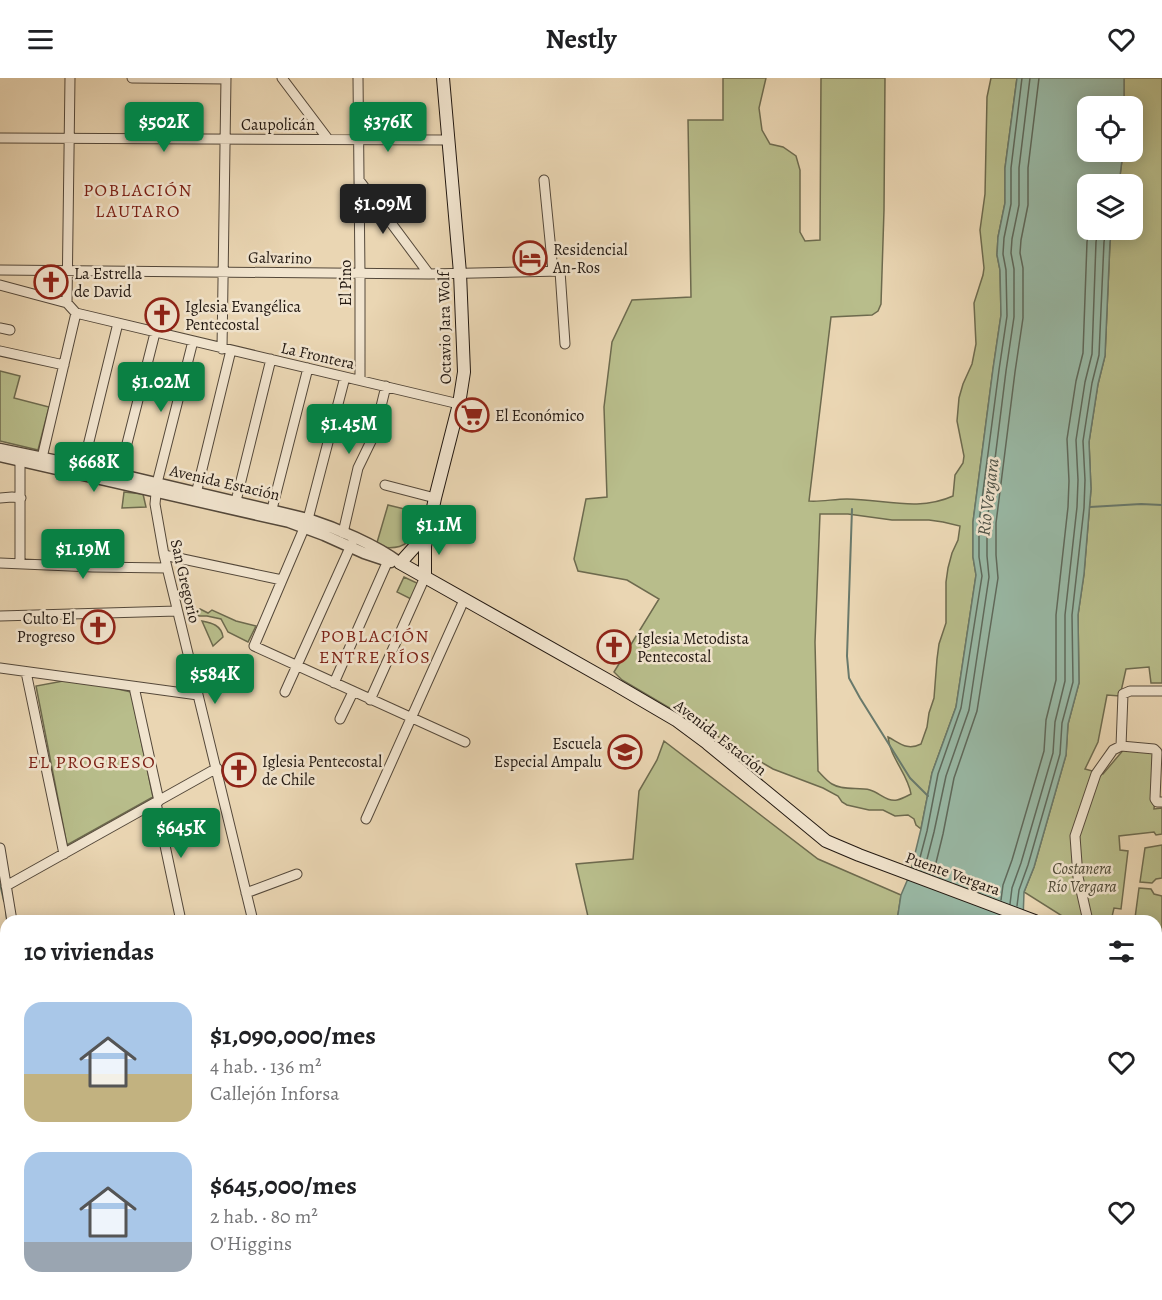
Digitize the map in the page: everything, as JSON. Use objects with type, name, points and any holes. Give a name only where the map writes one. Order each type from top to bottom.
[{"type":"main road","name":"Octavio Jara Wolf","points":[[425,577],[424,555],[428,532],[459,404],[464,372],[460,273],[443,78]]},
{"type":"main road","points":[[393,560],[428,532]]},
{"type":"main road","name":"Avenida Estación","points":[[393,560],[676,720],[815,833],[831,844],[859,855]]},
{"type":"main road","name":"Puente Vergara","points":[[859,855],[1019,915]]},
{"type":"street","points":[[67,303],[70,78]]},
{"type":"street","points":[[132,78],[226,78],[224,272],[227,349],[196,496]]},
{"type":"street","points":[[282,78],[328,139]]},
{"type":"street","name":"El Pino","points":[[358,78],[360,380]]},
{"type":"street","name":"Caupolicán","points":[[0,138],[448,140]]},
{"type":"street","points":[[359,180],[429,274]]},
{"type":"street","points":[[544,180],[565,344]]},
{"type":"street","name":"Galvarino","points":[[0,270],[429,274],[557,271]]},
{"type":"street","points":[[0,285],[67,303],[76,313],[41,462]]},
{"type":"street","name":"La Frontera","points":[[76,313],[459,404]]},
{"type":"street","points":[[83,466],[118,323]]},
{"type":"street","points":[[119,475],[155,333]]},
{"type":"street","points":[[156,488],[193,341]]},
{"type":"street","points":[[0,351],[64,365]]},
{"type":"street","points":[[236,501],[271,359]]},
{"type":"street","points":[[272,510],[308,368]]},
{"type":"street","points":[[345,377],[307,524],[254,646],[465,742]]},
{"type":"street","points":[[285,692],[349,539],[358,468],[374,435],[386,386]]},
{"type":"street","name":"Avenida Estación","points":[[0,449],[20,457],[156,488],[236,501],[272,510],[349,539],[393,560]]},
{"type":"street","name":"Avenida Estación","points":[[0,456],[20,457]]},
{"type":"street","points":[[20,457],[20,564]]},
{"type":"street","name":"Avenida Estación","points":[[41,462],[83,466],[156,488]]},
{"type":"street","points":[[385,484],[435,498]]},
{"type":"street","name":"San Gregorio","points":[[156,488],[155,504],[164,555],[252,915]]},
{"type":"street","name":"Avenida Estación","points":[[196,496],[289,522],[307,524],[349,539]]},
{"type":"street","points":[[0,498],[21,498]]},
{"type":"street","points":[[164,555],[282,580]]},
{"type":"street","points":[[334,683],[393,560]]},
{"type":"street","points":[[0,563],[167,568]]},
{"type":"street","points":[[370,700],[425,577]]},
{"type":"street","points":[[366,819],[464,600]]},
{"type":"street","points":[[0,616],[177,611]]},
{"type":"street","points":[[0,668],[198,695]]},
{"type":"street","points":[[26,672],[64,854]]},
{"type":"street","points":[[134,687],[180,915]]},
{"type":"street","points":[[1121,746],[1123,694],[1130,691],[1162,691]]},
{"type":"street","points":[[340,719],[353,692]]},
{"type":"street","points":[[1087,915],[1078,877],[1075,836],[1096,774],[1113,750],[1121,746],[1154,749],[1157,752],[1159,802]]},
{"type":"street","points":[[6,886],[217,768]]},
{"type":"street","points":[[0,848],[11,915]]},
{"type":"street","points":[[246,893],[297,874]]},
{"type":"green space","points":[[723,78],[766,78],[759,108],[762,130],[770,144],[783,147],[796,156],[800,170],[800,232],[805,241],[820,240],[821,78],[885,78],[881,304],[878,311],[872,315],[831,317],[809,501],[847,499],[900,504],[927,503],[953,496],[955,475],[963,463],[964,456],[957,421],[959,398],[972,364],[976,344],[974,303],[984,268],[980,230],[985,194],[987,97],[991,78],[1017,78],[1005,168],[1005,203],[998,237],[1001,315],[973,522],[973,557],[976,575],[956,707],[932,773],[921,829],[908,815],[895,816],[883,810],[869,810],[847,805],[838,796],[823,788],[773,769],[622,680],[614,672],[659,599],[627,580],[578,571],[574,559],[586,499],[607,497],[604,407],[612,342],[632,300],[691,297],[688,120],[723,120]],"holes":[[[820,514],[848,514],[892,520],[929,520],[960,526],[958,540],[948,568],[946,623],[939,644],[934,698],[927,727],[921,744],[916,746],[904,745],[888,737],[889,745],[911,794],[897,800],[887,799],[870,790],[836,786],[818,771],[815,642]]]},
{"type":"green space","name":"Costanera Río Vergara","points":[[1124,78],[1162,78],[1162,683],[1151,683],[1149,667],[1126,669],[1120,696],[1107,695],[1098,742],[1085,769],[1103,774],[1125,748],[1154,753],[1158,765],[1154,809],[1162,808],[1162,834],[1156,835],[1154,832],[1119,836],[1120,850],[1128,851],[1121,909],[1114,908],[1112,915],[1060,915],[1024,892],[1034,867],[1066,755],[1068,724],[1079,683],[1078,615],[1091,489],[1089,442],[1105,356],[1110,240],[1143,240],[1143,174],[1120,174],[1122,162],[1143,162],[1143,96],[1124,96]]},
{"type":"green space","points":[[0,371],[20,376],[14,398],[49,407],[38,450],[0,441]]},
{"type":"green space","points":[[124,492],[143,494],[146,507],[122,508]]},
{"type":"green space","points":[[388,505],[425,514],[417,531],[402,546],[387,548],[376,546]]},
{"type":"green space","points":[[404,577],[419,584],[411,599],[397,592]]},
{"type":"green space","points":[[200,609],[208,613],[212,610],[236,621],[256,626],[248,642],[228,632],[221,619],[199,616],[196,612]]},
{"type":"green space","points":[[202,621],[216,625],[222,633],[223,637],[213,646]]},
{"type":"green space","points":[[74,679],[131,692],[153,797],[67,845],[36,686]]},
{"type":"green space","points":[[664,741],[818,859],[901,895],[898,915],[588,915],[576,864],[633,859],[639,791],[657,760]]},
{"type":"green space","points":[[1162,845],[1162,878],[1152,883],[1140,882],[1145,848]]},
{"type":"green space","points":[[1139,888],[1151,889],[1154,894],[1162,896],[1162,915],[1135,915]]},
{"type":"water","name":"Río Vergara","points":[[1017,78],[1124,78],[1124,96],[1077,96],[1077,162],[1122,162],[1120,174],[1077,174],[1077,240],[1110,240],[1105,356],[1089,442],[1091,489],[1078,615],[1079,683],[1068,724],[1066,755],[1034,867],[1024,892],[1023,915],[898,915],[901,895],[910,874],[921,829],[932,773],[956,707],[976,575],[973,557],[973,522],[1001,315],[1000,270],[997,255],[1005,203],[1005,168]]},
{"type":"waterway","points":[[1090,507],[1162,505]]},
{"type":"waterway","points":[[852,509],[847,656],[849,678],[910,778],[928,796]]},
{"type":"waterway","points":[[0,884],[4,901]]},
{"type":"waterway","points":[[6,910],[6,915]]},
{"type":"place","name":"Residencial An-Ros","points":[[530,258]]},
{"type":"place","name":"La Estrella de David","points":[[51,282]]},
{"type":"place","name":"Iglesia Evangélica Pentecostal","points":[[162,315]]},
{"type":"place","name":"El Económico","points":[[472,415]]},
{"type":"place","name":"Culto El Progreso","points":[[98,627]]},
{"type":"place","name":"Iglesia Metodista Pentecostal","points":[[614,647]]},
{"type":"place","name":"Escuela Especial Ampalu","points":[[625,752]]},
{"type":"place","name":"Iglesia Pentecostal de Chile","points":[[239,770]]},
{"type":"district","name":"POBLACIÓN LAUTARO","points":[[138,200]]},
{"type":"district","name":"POBLACIÓN ENTRE RÍOS","points":[[375,646]]},
{"type":"district","name":"EL PROGRESO","points":[[92,762]]}]
